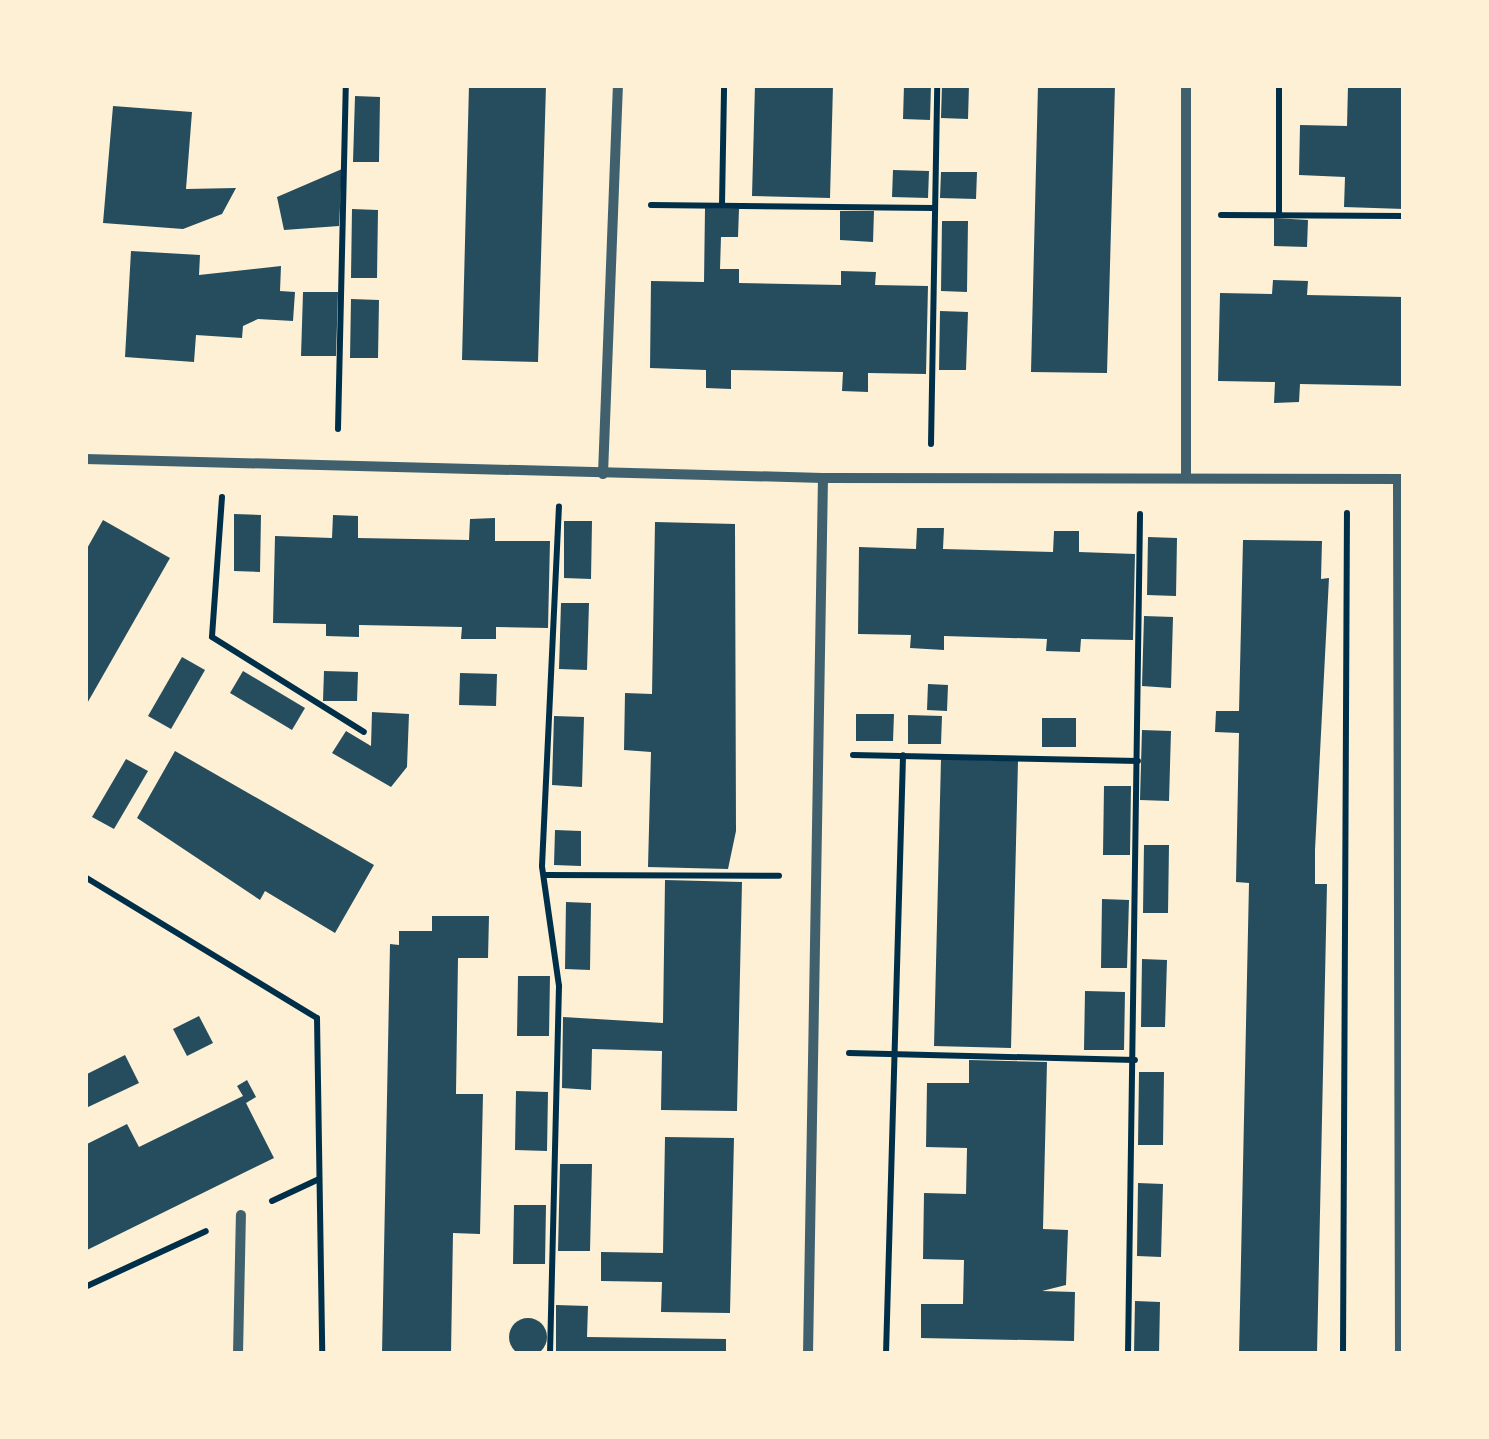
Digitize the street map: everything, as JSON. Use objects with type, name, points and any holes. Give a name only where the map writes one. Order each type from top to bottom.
[{"type":"street","points":[[603,474],[618,85]]},
{"type":"street","points":[[1186,85],[1186,474]]},
{"type":"street","points":[[85,458],[224,466],[823,478],[1140,478],[1186,474],[1401,479],[1400,1354]]},
{"type":"street","points":[[808,1354],[823,478]]},
{"type":"street","points":[[238,1354],[241,1215]]},
{"type":"path","points":[[337,468],[346,85]]},
{"type":"path","points":[[722,205],[724,85]]},
{"type":"path","points":[[931,478],[937,85]]},
{"type":"path","points":[[1279,85],[1280,215]]},
{"type":"path","points":[[614,205],[934,208]]},
{"type":"path","points":[[1184,214],[1404,216]]},
{"type":"path","points":[[224,466],[212,637],[364,732]]},
{"type":"path","points":[[550,1354],[559,986],[546,875],[561,470]]},
{"type":"path","points":[[1344,1354],[1347,477]]},
{"type":"path","points":[[1128,1354],[1140,478]]},
{"type":"path","points":[[816,754],[1138,761]]},
{"type":"path","points":[[886,1354],[903,756]]},
{"type":"path","points":[[546,875],[815,876]]},
{"type":"path","points":[[85,877],[317,1018],[322,1354]]},
{"type":"path","points":[[813,1053],[1135,1060]]},
{"type":"building","points":[[469,85],[546,85],[538,362],[462,360]]},
{"type":"building","points":[[755,85],[833,85],[830,198],[752,196]]},
{"type":"building","points":[[904,85],[931,85],[930,120],[903,119]]},
{"type":"building","points":[[942,85],[969,85],[968,119],[941,118]]},
{"type":"building","points":[[1038,85],[1115,85],[1107,373],[1031,372]]},
{"type":"building","points":[[1348,85],[1404,85],[1404,209],[1344,207],[1345,177],[1299,175],[1300,125],[1347,126]]},
{"type":"building","points":[[355,96],[380,97],[379,162],[353,162]]},
{"type":"building","points":[[113,106],[192,112],[186,189],[236,188],[222,214],[183,229],[103,223]]},
{"type":"building","points":[[342,169],[339,226],[284,230],[277,197]]},
{"type":"building","points":[[893,170],[929,171],[928,198],[892,197]]},
{"type":"building","points":[[941,172],[977,172],[976,199],[940,198]]},
{"type":"building","points":[[705,208],[739,209],[738,237],[721,237],[720,269],[739,269],[739,283],[841,285],[841,271],[876,272],[875,285],[928,286],[926,374],[868,373],[868,392],[842,391],[843,372],[731,370],[731,389],[706,388],[706,370],[650,368],[651,281],[704,282]]},
{"type":"building","points":[[352,209],[378,210],[377,278],[351,278]]},
{"type":"building","points":[[840,211],[874,211],[873,242],[840,240]]},
{"type":"building","points":[[1274,218],[1308,220],[1307,247],[1274,246]]},
{"type":"building","points":[[942,221],[968,221],[967,292],[941,291]]},
{"type":"building","points":[[131,251],[200,255],[199,275],[281,266],[280,291],[295,292],[293,321],[258,319],[243,326],[242,338],[196,335],[194,362],[125,357]]},
{"type":"building","points":[[1273,280],[1308,281],[1307,295],[1404,297],[1404,386],[1300,384],[1299,402],[1274,403],[1275,382],[1218,381],[1220,293],[1272,294]]},
{"type":"building","points":[[303,292],[338,292],[336,356],[301,356]]},
{"type":"building","points":[[351,299],[379,300],[378,358],[350,358]]},
{"type":"building","points":[[940,311],[968,312],[966,370],[939,370]]},
{"type":"building","points":[[234,514],[261,515],[260,572],[234,571]]},
{"type":"building","points":[[333,515],[358,516],[358,538],[469,540],[470,519],[495,518],[495,541],[550,541],[548,628],[496,627],[496,639],[461,639],[462,627],[359,625],[359,637],[326,636],[326,624],[273,623],[275,536],[332,538]]},
{"type":"building","points":[[103,520],[170,558],[85,707],[85,552]]},
{"type":"building","points":[[564,521],[592,521],[591,579],[564,578]]},
{"type":"building","points":[[655,522],[735,524],[736,831],[728,869],[648,867],[651,752],[624,750],[625,693],[652,694]]},
{"type":"building","points":[[917,528],[944,528],[943,549],[1053,552],[1054,531],[1079,531],[1079,552],[1135,554],[1133,640],[1081,639],[1080,652],[1046,651],[1047,639],[944,636],[944,650],[910,648],[911,635],[858,634],[859,547],[916,549]]},
{"type":"building","points":[[1148,537],[1177,538],[1176,596],[1147,595]]},
{"type":"building","points":[[1243,540],[1322,541],[1321,579],[1329,578],[1315,850],[1315,884],[1327,884],[1317,1354],[1239,1354],[1249,883],[1236,882],[1239,733],[1215,732],[1216,711],[1239,711]]},
{"type":"building","points":[[561,603],[589,603],[587,670],[559,669]]},
{"type":"building","points":[[1144,616],[1173,617],[1171,688],[1142,686]]},
{"type":"building","points":[[182,657],[205,670],[171,729],[148,716]]},
{"type":"building","points":[[243,671],[305,708],[292,730],[230,693]]},
{"type":"building","points":[[324,671],[358,672],[357,701],[323,701]]},
{"type":"building","points":[[460,673],[497,674],[496,706],[459,705]]},
{"type":"building","points":[[928,684],[948,685],[947,711],[927,710]]},
{"type":"building","points":[[372,712],[409,714],[407,767],[391,787],[332,753],[346,731],[371,746]]},
{"type":"building","points":[[856,714],[894,714],[893,741],[856,741]]},
{"type":"building","points":[[908,715],[942,716],[941,744],[908,744]]},
{"type":"building","points":[[554,716],[584,717],[582,787],[552,785]]},
{"type":"building","points":[[1042,718],[1076,718],[1076,747],[1042,747]]},
{"type":"building","points":[[1142,730],[1171,731],[1169,801],[1140,800]]},
{"type":"building","points":[[175,751],[374,865],[335,933],[265,891],[260,900],[137,818]]},
{"type":"building","points":[[126,759],[148,771],[114,829],[92,817]]},
{"type":"building","points":[[941,759],[1018,761],[1011,1048],[934,1046]]},
{"type":"building","points":[[1104,786],[1131,786],[1130,855],[1103,855]]},
{"type":"building","points":[[555,830],[581,831],[581,866],[554,865]]},
{"type":"building","points":[[1144,845],[1169,845],[1168,913],[1143,913]]},
{"type":"building","points":[[665,880],[742,882],[737,1111],[661,1110],[662,1051],[592,1049],[591,1090],[562,1088],[563,1017],[663,1023]]},
{"type":"building","points":[[1102,899],[1129,900],[1127,968],[1101,968]]},
{"type":"building","points":[[566,902],[591,903],[590,970],[565,969]]},
{"type":"building","points":[[432,916],[489,916],[488,958],[458,958],[456,1094],[483,1094],[480,1234],[453,1233],[451,1354],[382,1354],[390,944],[399,945],[399,931],[432,931]]},
{"type":"building","points":[[1142,959],[1167,960],[1165,1027],[1141,1027]]},
{"type":"building","points":[[518,976],[550,976],[549,1036],[517,1036]]},
{"type":"building","points":[[1085,991],[1125,992],[1124,1050],[1084,1050]]},
{"type":"building","points":[[199,1016],[213,1043],[187,1056],[173,1029]]},
{"type":"building","points":[[125,1055],[139,1083],[86,1108],[85,1075]]},
{"type":"building","points":[[969,1060],[1047,1062],[1043,1229],[1068,1230],[1066,1285],[1042,1291],[1075,1292],[1074,1341],[921,1338],[921,1304],[963,1304],[964,1260],[923,1259],[924,1193],[966,1194],[967,1148],[926,1147],[927,1083],[969,1083]]},
{"type":"building","points":[[1139,1072],[1164,1072],[1163,1145],[1138,1145]]},
{"type":"building","points":[[247,1080],[256,1097],[246,1103],[274,1158],[85,1251],[85,1145],[127,1124],[139,1147],[243,1096],[237,1086]]},
{"type":"building","points":[[516,1091],[548,1092],[547,1151],[515,1150]]},
{"type":"building","points":[[665,1137],[734,1138],[730,1313],[661,1312],[662,1282],[601,1281],[601,1252],[663,1253]]},
{"type":"building","points":[[560,1164],[592,1164],[590,1251],[558,1251]]},
{"type":"building","points":[[1138,1183],[1163,1184],[1161,1257],[1137,1256]]},
{"type":"building","points":[[514,1205],[546,1205],[545,1264],[513,1264]]},
{"type":"building","points":[[1135,1301],[1160,1302],[1159,1354],[1134,1354]]},
{"type":"building","points":[[556,1305],[588,1306],[587,1337],[726,1339],[726,1354],[556,1354]]},
{"type":"building","points":[[528,1318],[541,1324],[547,1337],[541,1350],[528,1356],[515,1350],[509,1337],[515,1324]]}]
